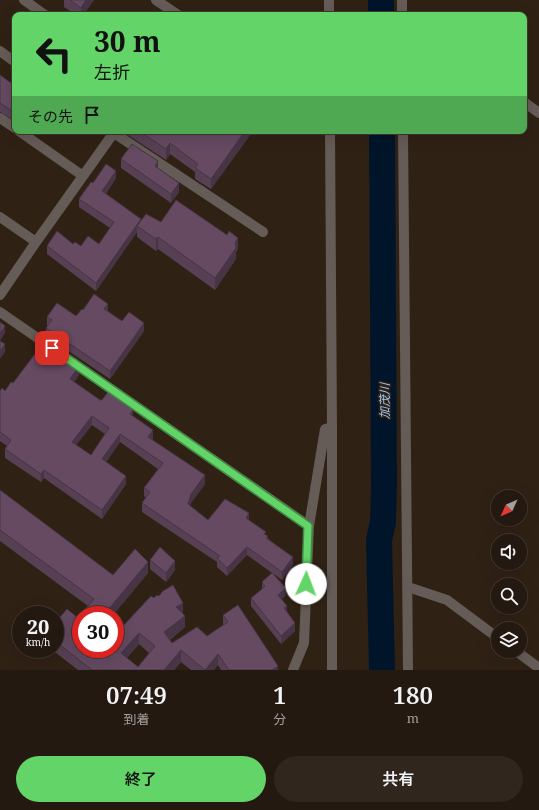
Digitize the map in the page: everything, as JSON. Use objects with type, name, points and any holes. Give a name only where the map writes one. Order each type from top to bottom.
[{"type":"street","points":[[24,0],[41,12]]},
{"type":"street","points":[[156,0],[174,12]]},
{"type":"street","points":[[329,0],[329,12]]},
{"type":"street","points":[[402,0],[402,12]]},
{"type":"street","points":[[0,52],[12,60]]},
{"type":"street","points":[[527,104],[539,112]]},
{"type":"street","points":[[0,118],[12,126]]},
{"type":"street","points":[[23,134],[82,176]]},
{"type":"street","points":[[0,295],[112,134]]},
{"type":"street","points":[[116,134],[263,232]]},
{"type":"street","points":[[330,134],[332,670]]},
{"type":"street","points":[[403,134],[408,670]]},
{"type":"street","points":[[0,218],[36,242]]},
{"type":"street","points":[[0,312],[308,526]]},
{"type":"street","points":[[293,670],[304,643],[308,526],[325,429],[332,427]]},
{"type":"street","points":[[408,588],[447,600],[491,633]]},
{"type":"street","points":[[525,658],[539,668]]},
{"type":"building","points":[[70,0],[86,0],[81,8]]},
{"type":"building","points":[[0,75],[12,84],[12,111],[0,103]]},
{"type":"building","points":[[144,134],[243,134],[211,179],[195,168],[198,164],[170,143],[166,149]]},
{"type":"building","points":[[132,144],[158,161],[155,166],[179,183],[171,194],[121,159]]},
{"type":"building","points":[[106,164],[116,171],[102,191],[141,219],[96,283],[47,246],[57,231],[73,244],[75,242],[81,246],[88,236],[99,244],[114,222],[79,199],[91,182],[93,183]]},
{"type":"building","points":[[176,200],[227,235],[229,231],[238,238],[235,243],[236,248],[215,278],[158,237],[156,239],[137,226],[146,214],[161,222]]},
{"type":"building","points":[[94,294],[108,304],[104,309],[122,321],[129,312],[144,323],[110,371],[46,328],[52,320],[47,317],[57,303],[76,316],[82,309],[83,310]]},
{"type":"building","points":[[0,322],[5,326],[0,333]]},
{"type":"building","points":[[0,341],[5,344],[0,351]]},
{"type":"building","points":[[44,342],[79,366],[70,379],[100,400],[102,400],[108,392],[133,410],[130,414],[153,430],[148,437],[205,475],[191,494],[188,504],[208,520],[225,499],[249,513],[246,518],[266,532],[264,534],[268,536],[266,538],[293,557],[282,572],[247,547],[227,568],[217,558],[220,556],[142,503],[150,492],[144,488],[163,463],[120,434],[102,459],[126,476],[102,510],[44,470],[41,474],[5,449],[11,440],[0,432],[0,391],[2,388],[5,391],[11,382],[13,383]],"holes":[[[92,416],[109,428],[91,455],[72,442]]]},
{"type":"building","points":[[0,490],[113,575],[135,549],[148,562],[111,606],[88,606],[94,599],[0,530]]},
{"type":"building","points":[[160,547],[175,561],[166,573],[150,560]]},
{"type":"building","points":[[272,573],[286,588],[278,595],[287,606],[284,608],[295,623],[281,636],[251,598],[265,586],[262,582]]},
{"type":"building","points":[[173,585],[183,603],[176,607],[185,616],[164,632],[172,643],[197,627],[207,636],[228,622],[223,615],[238,605],[278,666],[272,670],[229,670],[218,654],[205,670],[181,650],[164,670],[92,670],[77,658],[124,658],[124,655],[138,667],[155,646],[139,633],[124,650],[124,625],[151,596],[154,598],[157,595],[159,596],[163,591]]},
{"type":"building","points":[[67,609],[72,613],[72,654],[64,648],[64,612]]},
{"type":"waterway","name":"加茂川","points":[[381,0],[381,12]]},
{"type":"waterway","name":"加茂川","points":[[382,134],[384,486],[383,522],[379,540],[382,670]]},
{"type":"route","points":[[52,348],[184,438],[308,526],[306,584]]}]
